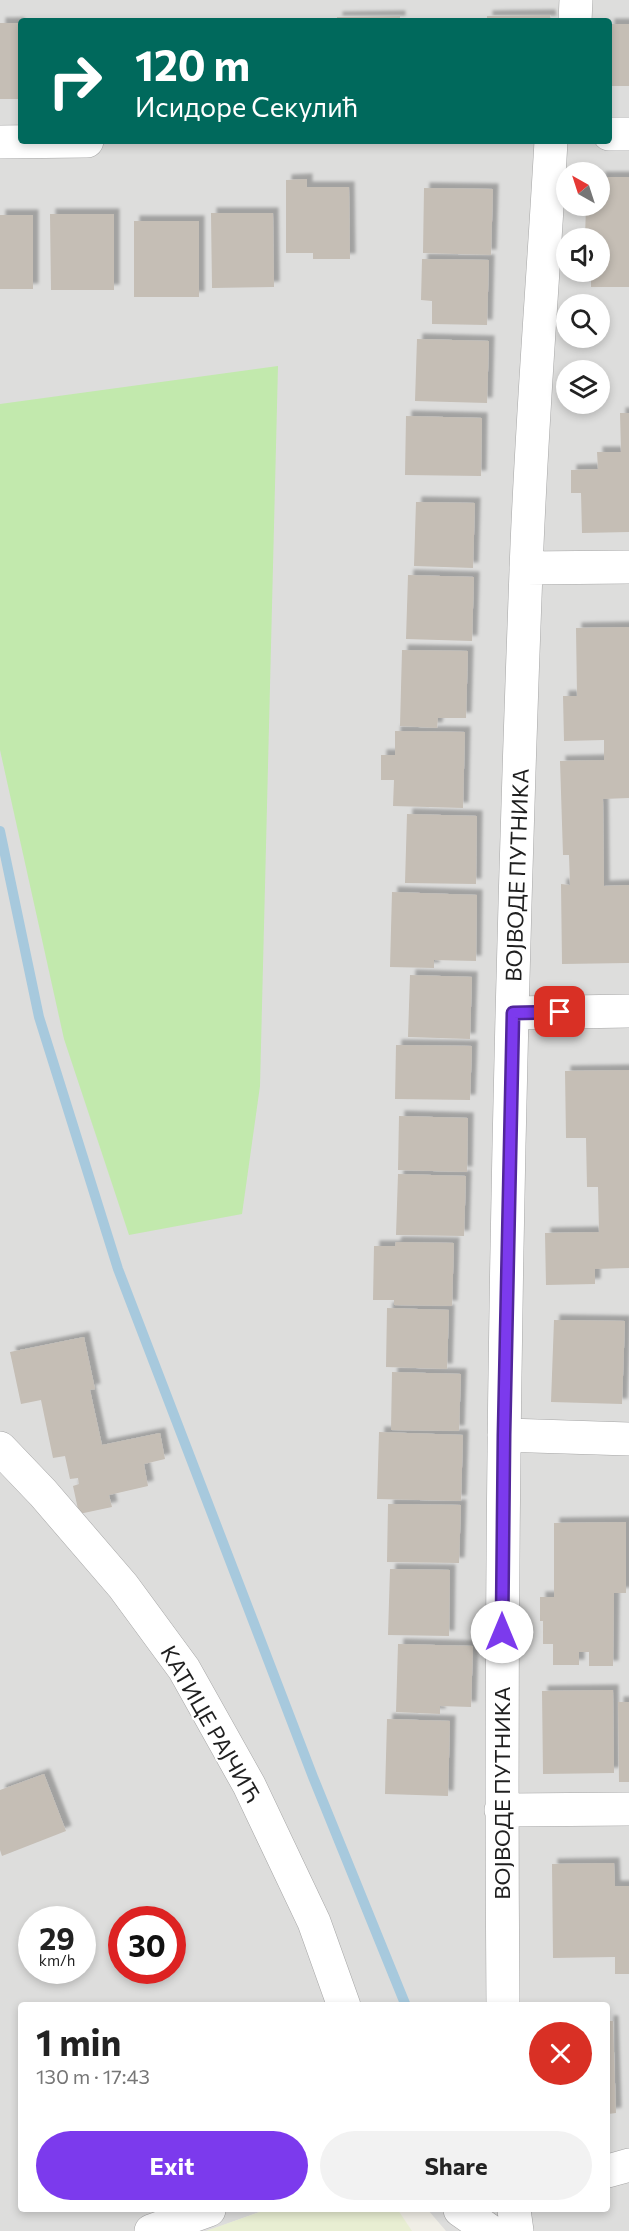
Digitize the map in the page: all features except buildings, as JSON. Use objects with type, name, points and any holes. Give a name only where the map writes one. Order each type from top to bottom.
[{"type":"street","points":[[575,18],[576,0]]},
{"type":"street","points":[[612,134],[629,134]]},
{"type":"street","points":[[0,142],[18,142]]},
{"type":"street","name":"ВОЈВОДЕ ПУТНИКА","points":[[503,2002],[501,1810],[504,1435],[513,1013],[526,568],[551,144]]},
{"type":"street","points":[[526,568],[629,567]]},
{"type":"street","points":[[513,1013],[629,1011]]},
{"type":"street","points":[[504,1435],[629,1439]]},
{"type":"street","name":"КАТИЦЕ РАЈЧИЋ","points":[[0,1448],[43,1493],[123,1586],[184,1669],[259,1806],[314,1922],[343,2002]]},
{"type":"street","points":[[501,1810],[629,1809]]},
{"type":"street","points":[[610,2170],[629,2165]]},
{"type":"street","points":[[151,2231],[203,2212]]},
{"type":"shaded area","points":[[0,0],[629,0],[629,2231],[446,2231],[430,2212],[610,2212],[610,2002],[18,2002],[18,2212],[259,2212],[207,2231],[0,2231]]},
{"type":"green space","points":[[278,366],[260,1086],[242,1214],[129,1235],[64,1039],[0,750],[0,404]]},
{"type":"green space","points":[[259,2212],[399,2212],[412,2231],[206,2231]]},
{"type":"waterway","points":[[0,831],[39,1017],[118,1269],[313,1777],[404,2002]]},
{"type":"route","points":[[502,1632],[513,1013],[560,1012]]}]
